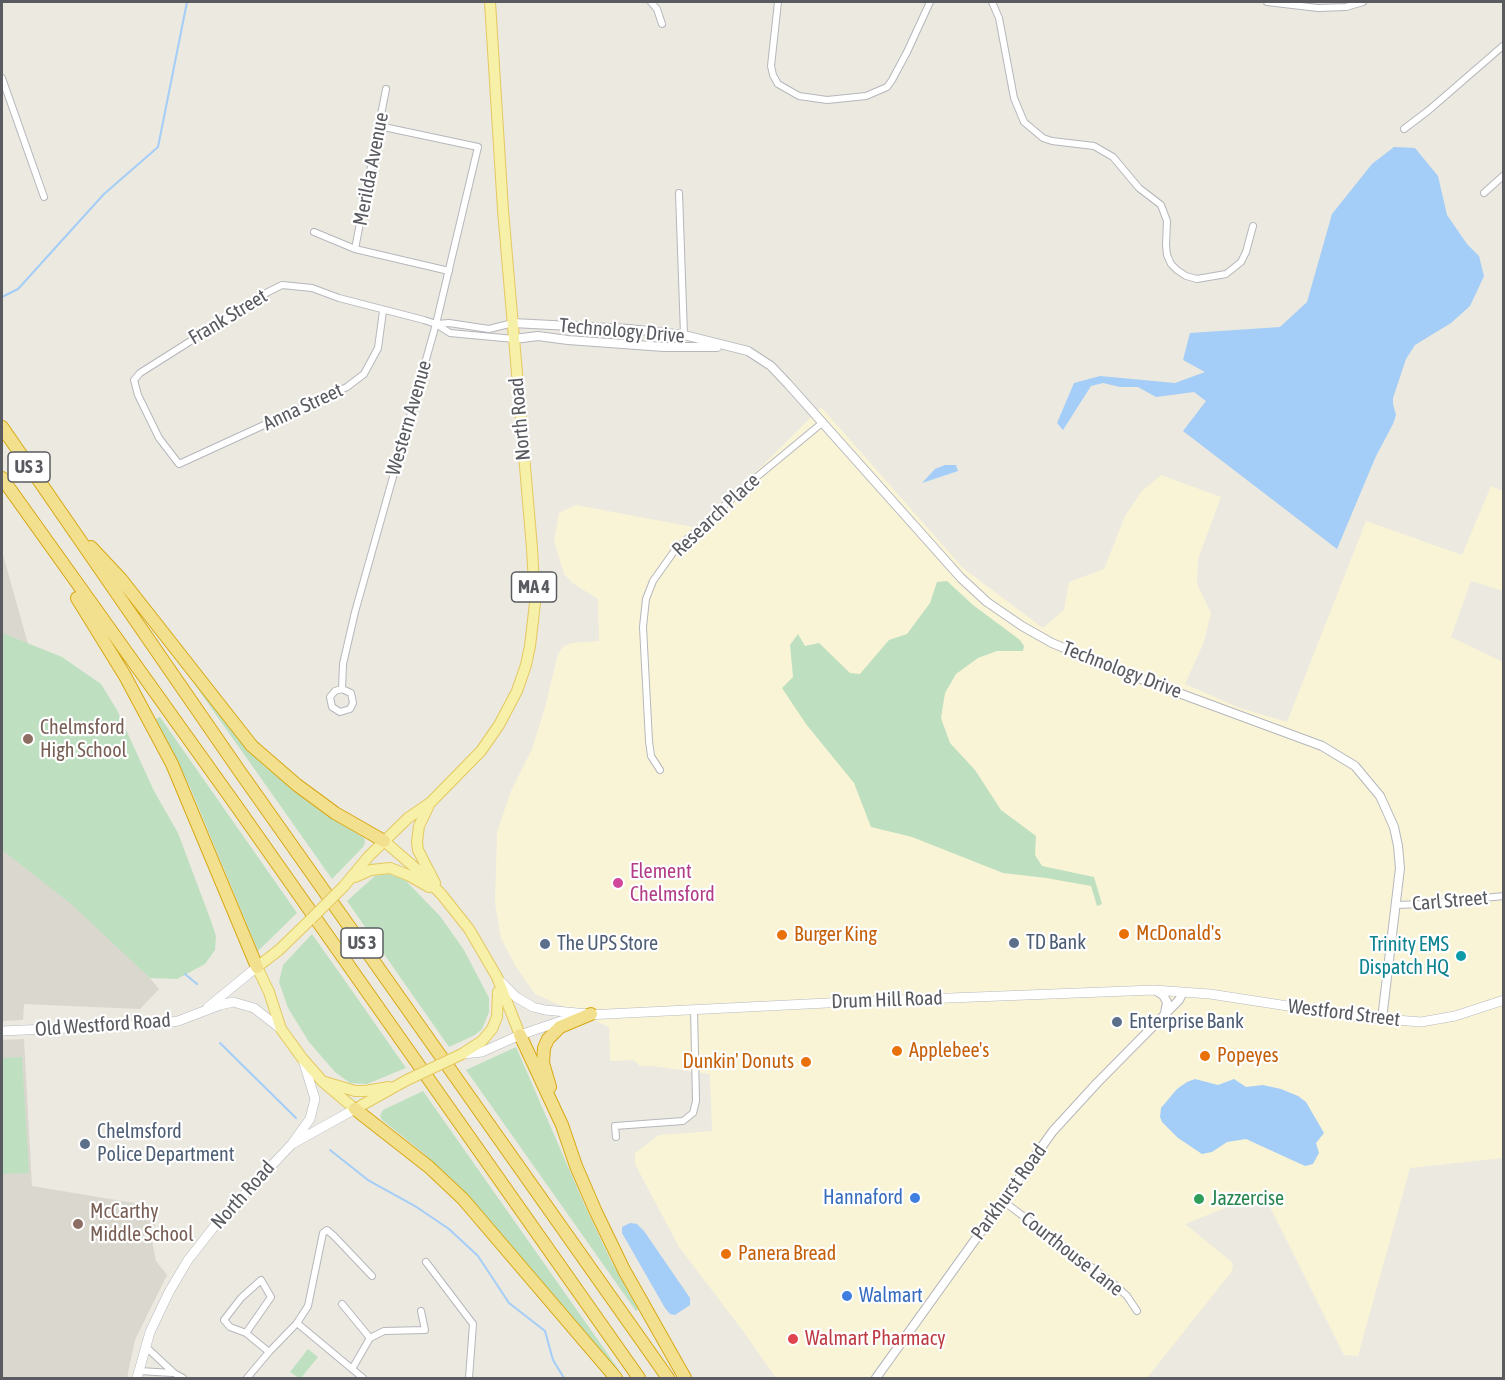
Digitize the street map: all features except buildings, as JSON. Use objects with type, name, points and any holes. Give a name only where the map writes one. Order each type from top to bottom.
[{"type":"highway","name":"US 3","points":[[2,427],[56,508],[668,1378]]},
{"type":"highway","name":"US 3","points":[[2,478],[639,1378]]},
{"type":"highway","points":[[56,508],[121,579],[252,746],[297,785],[335,813],[384,842]]},
{"type":"highway","points":[[39,532],[125,676],[172,764],[257,967]]},
{"type":"highway","points":[[555,1109],[543,1063],[544,1048],[550,1036],[560,1027],[591,1014]]},
{"type":"highway","points":[[520,1035],[555,1109],[576,1166],[624,1270],[685,1378]]},
{"type":"highway","points":[[355,1109],[429,1167],[463,1199],[616,1378]]},
{"type":"main road","name":"North Road","points":[[384,842],[408,818],[430,803],[475,758],[500,725],[517,691],[530,645],[535,603],[533,559],[501,177],[490,2]]},
{"type":"main road","name":"North Road","points":[[430,803],[419,826],[418,850],[442,895]]},
{"type":"main road","name":"MA 4","points":[[302,1058],[281,1029],[269,992],[257,967],[279,950],[347,883],[384,842]]},
{"type":"main road","points":[[384,842],[420,872],[442,895]]},
{"type":"main road","points":[[347,883],[371,870],[390,868],[408,875],[442,895]]},
{"type":"main road","name":"MA 4","points":[[355,1109],[395,1086],[462,1054],[482,1041],[495,1023],[499,1005],[497,977],[469,929],[442,895]]},
{"type":"main road","name":"Old Westford Road","points":[[203,1011],[257,967]]},
{"type":"main road","points":[[497,977],[520,1035]]},
{"type":"main road","name":"Drum Hill Road","points":[[497,977],[516,997],[533,1007],[591,1014],[1155,990],[1183,992]]},
{"type":"main road","name":"Westford Street","points":[[1183,992],[1210,994],[1359,1017],[1421,1022],[1455,1016],[1503,1000]]},
{"type":"main road","name":"Old Westford Road","points":[[2,1031],[159,1024],[178,1021],[220,1005],[241,1003],[254,1008],[281,1029]]},
{"type":"main road","name":"Drum Hill Road","points":[[462,1054],[482,1052],[520,1035],[567,1019],[591,1014]]},
{"type":"main road","name":"North Road","points":[[138,1375],[150,1332],[169,1292],[188,1260],[217,1223],[292,1144],[310,1119],[315,1099],[302,1058]]},
{"type":"main road","points":[[302,1058],[323,1082],[355,1109]]},
{"type":"main road","points":[[323,1082],[365,1091],[395,1086]]},
{"type":"main road","name":"North Road","points":[[292,1144],[355,1109]]},
{"type":"street","points":[[651,2],[657,9],[662,24]]},
{"type":"street","points":[[778,2],[771,66],[773,75],[778,84],[799,96],[827,100],[866,96],[887,87],[930,2]]},
{"type":"street","points":[[992,2],[999,18],[1014,98],[1024,122],[1043,138],[1094,146],[1113,157],[1139,188],[1161,205],[1167,221],[1167,255],[1177,270],[1197,279],[1226,274],[1241,262],[1253,226]]},
{"type":"street","points":[[1267,2],[1318,8],[1346,7],[1363,2]]},
{"type":"street","points":[[1404,129],[1503,45]]},
{"type":"street","points":[[2,78],[44,197]]},
{"type":"street","name":"Merilda Avenue","points":[[355,249],[386,89]]},
{"type":"street","name":"Western Avenue","points":[[342,689],[343,664],[355,612],[436,324],[478,147],[379,126]]},
{"type":"street","points":[[1484,193],[1503,175]]},
{"type":"street","points":[[679,193],[684,335]]},
{"type":"street","points":[[314,232],[355,249],[449,271]]},
{"type":"street","name":"Frank Street","points":[[179,464],[159,438],[138,395],[134,380],[160,358],[282,285],[312,288],[383,311],[436,324],[449,323],[489,329],[513,323]]},
{"type":"street","name":"Anna Street","points":[[179,464],[347,387],[364,374],[378,348],[383,311]]},
{"type":"street","name":"Technology Drive","points":[[513,323],[629,328],[684,335],[747,351],[771,366],[961,578],[987,602],[1022,626],[1052,643],[1112,668],[1322,746],[1355,766],[1380,796],[1394,827],[1398,846],[1400,868],[1382,1019]]},
{"type":"street","name":"Frank Street","points":[[436,324],[450,333],[514,339]]},
{"type":"street","name":"Technology Drive","points":[[514,339],[538,336],[664,347],[729,347]]},
{"type":"street","name":"Research Place","points":[[660,770],[651,756],[649,741],[643,627],[646,599],[653,581],[675,550],[822,423]]},
{"type":"street","name":"Carl Street","points":[[1396,904],[1423,904],[1503,896]]},
{"type":"street","points":[[1155,990],[1163,995],[1168,1004],[1160,1020]]},
{"type":"street","name":"Parkhurst Road","points":[[876,1378],[1043,1144],[1066,1116],[1179,1000],[1183,992]]},
{"type":"street","points":[[616,1137],[615,1126],[683,1121],[693,1113],[696,1101],[694,1009]]},
{"type":"street","name":"Courthouse Lane","points":[[1003,1201],[1114,1284],[1127,1296],[1137,1311]]},
{"type":"street","points":[[247,1378],[297,1323],[308,1306],[323,1233],[327,1230],[372,1276]]},
{"type":"street","points":[[426,1262],[473,1324],[469,1378]]},
{"type":"street","points":[[246,1333],[271,1297],[261,1280],[241,1298],[224,1320],[230,1328],[246,1333],[269,1352]]},
{"type":"street","points":[[342,1304],[370,1338]]},
{"type":"street","points":[[352,1369],[370,1338],[384,1332],[425,1330],[421,1311]]},
{"type":"street","points":[[297,1323],[363,1378]]},
{"type":"street","points":[[146,1347],[174,1373],[183,1378]]},
{"type":"street","points":[[138,1375],[174,1373]]},
{"type":"shaded area","points":[[821,407],[963,568],[1043,628],[1064,610],[1069,582],[1104,569],[1125,516],[1142,491],[1161,475],[1221,497],[1198,559],[1197,584],[1211,613],[1204,642],[1185,684],[1240,708],[1287,722],[1366,521],[1462,555],[1491,486],[1503,491],[1503,591],[1471,581],[1451,637],[1503,662],[1503,1158],[1410,1168],[1358,1356],[1344,1355],[1263,1193],[1185,1224],[1233,1263],[1232,1271],[1147,1378],[776,1378],[679,1247],[635,1164],[635,1153],[659,1135],[712,1131],[710,1074],[640,1066],[633,1060],[610,1061],[609,1027],[535,994],[516,967],[501,938],[495,903],[497,832],[511,791],[532,749],[558,654],[563,647],[571,643],[599,641],[598,599],[574,584],[564,574],[554,541],[559,513],[576,505],[693,527],[762,466]]},
{"type":"shaded area","name":"Chelmsford High School","points":[[2,551],[107,927],[159,989],[140,1009],[24,1004],[23,1020],[2,1021]]},
{"type":"shaded area","name":"McCarthy Middle School","points":[[24,1039],[32,1186],[158,1207],[152,1240],[156,1261],[167,1275],[135,1340],[127,1378],[2,1378],[2,1040]]},
{"type":"green space","points":[[947,581],[973,605],[1020,640],[1024,646],[1023,651],[997,651],[978,658],[956,674],[945,693],[941,718],[950,743],[975,770],[1001,810],[1036,836],[1035,855],[1042,866],[1094,877],[1102,904],[1097,906],[1091,886],[1003,873],[912,837],[871,827],[854,783],[806,724],[782,688],[793,677],[790,645],[798,634],[805,646],[819,643],[850,673],[860,674],[889,640],[907,634],[930,603],[937,582]]},
{"type":"green space","points":[[2,633],[62,657],[101,684],[117,710],[154,791],[178,833],[211,921],[216,936],[215,950],[205,964],[177,979],[150,978],[70,903],[2,850]]},
{"type":"green space","points":[[169,648],[235,734],[263,765],[323,813],[364,838],[363,847],[332,879]]},
{"type":"green space","points":[[160,717],[297,913],[258,951],[190,787],[156,719]]},
{"type":"green space","points":[[389,874],[405,880],[440,916],[464,950],[489,998],[489,1012],[482,1029],[475,1035],[449,1047],[347,901],[375,876]]},
{"type":"green space","points":[[312,934],[406,1068],[367,1084],[350,1083],[335,1072],[309,1042],[288,1008],[279,982],[283,965]]},
{"type":"green space","points":[[516,1047],[585,1206],[611,1261],[638,1309],[636,1311],[466,1070]]},
{"type":"green space","points":[[22,1057],[29,1173],[2,1174],[2,1058]]},
{"type":"green space","points":[[423,1091],[619,1370],[459,1186],[382,1120],[380,1116],[383,1110]]},
{"type":"green space","points":[[308,1349],[318,1357],[299,1378],[290,1372]]},
{"type":"water","points":[[1394,147],[1415,148],[1438,176],[1447,215],[1467,244],[1479,256],[1484,276],[1470,306],[1451,323],[1415,345],[1406,359],[1393,398],[1396,415],[1393,424],[1376,456],[1337,549],[1183,431],[1206,401],[1194,392],[1156,397],[1138,387],[1120,387],[1103,383],[1091,386],[1063,430],[1057,423],[1074,383],[1100,376],[1175,383],[1205,372],[1183,360],[1190,333],[1280,327],[1307,302],[1332,214],[1372,164]]},
{"type":"water","points":[[945,465],[956,465],[958,471],[922,483],[935,469]]},
{"type":"water","points":[[1195,1079],[1218,1085],[1234,1079],[1246,1087],[1263,1085],[1281,1089],[1306,1102],[1324,1133],[1316,1143],[1319,1153],[1313,1164],[1305,1166],[1246,1139],[1227,1142],[1212,1152],[1202,1154],[1178,1138],[1162,1122],[1161,1108],[1177,1089],[1187,1082]]},
{"type":"water","points":[[630,1223],[637,1224],[644,1231],[690,1298],[690,1305],[675,1315],[670,1314],[665,1308],[622,1233],[622,1227]]},
{"type":"waterway","points":[[2,297],[18,289],[104,194],[158,147],[187,2]]},
{"type":"waterway","points":[[185,974],[197,984]]},
{"type":"waterway","points":[[220,1043],[296,1118]]},
{"type":"waterway","points":[[330,1150],[368,1180],[415,1206],[449,1229],[478,1256],[509,1303],[545,1331],[553,1360],[564,1378]]},
{"type":"place","name":"Chelmsford High School","points":[[28,739]]},
{"type":"place","name":"Element Chelmsford","points":[[618,883]]},
{"type":"place","name":"McDonald's","points":[[1124,934]]},
{"type":"place","name":"Burger King","points":[[782,935]]},
{"type":"place","name":"TD Bank","points":[[1014,943]]},
{"type":"place","name":"The UPS Store","points":[[545,944]]},
{"type":"place","name":"Trinity EMS Dispatch HQ","points":[[1461,956]]},
{"type":"place","name":"Enterprise Bank","points":[[1117,1022]]},
{"type":"place","name":"Applebee's","points":[[897,1051]]},
{"type":"place","name":"Popeyes","points":[[1205,1056]]},
{"type":"place","name":"Dunkin' Donuts","points":[[806,1062]]},
{"type":"place","name":"Chelmsford Police Department","points":[[85,1144]]},
{"type":"place","name":"Hannaford","points":[[915,1198]]},
{"type":"place","name":"Jazzercise","points":[[1199,1199]]},
{"type":"place","name":"McCarthy Middle School","points":[[78,1224]]},
{"type":"place","name":"Panera Bread","points":[[726,1254]]},
{"type":"place","name":"Walmart","points":[[847,1296]]},
{"type":"place","name":"Walmart Pharmacy","points":[[793,1339]]}]
